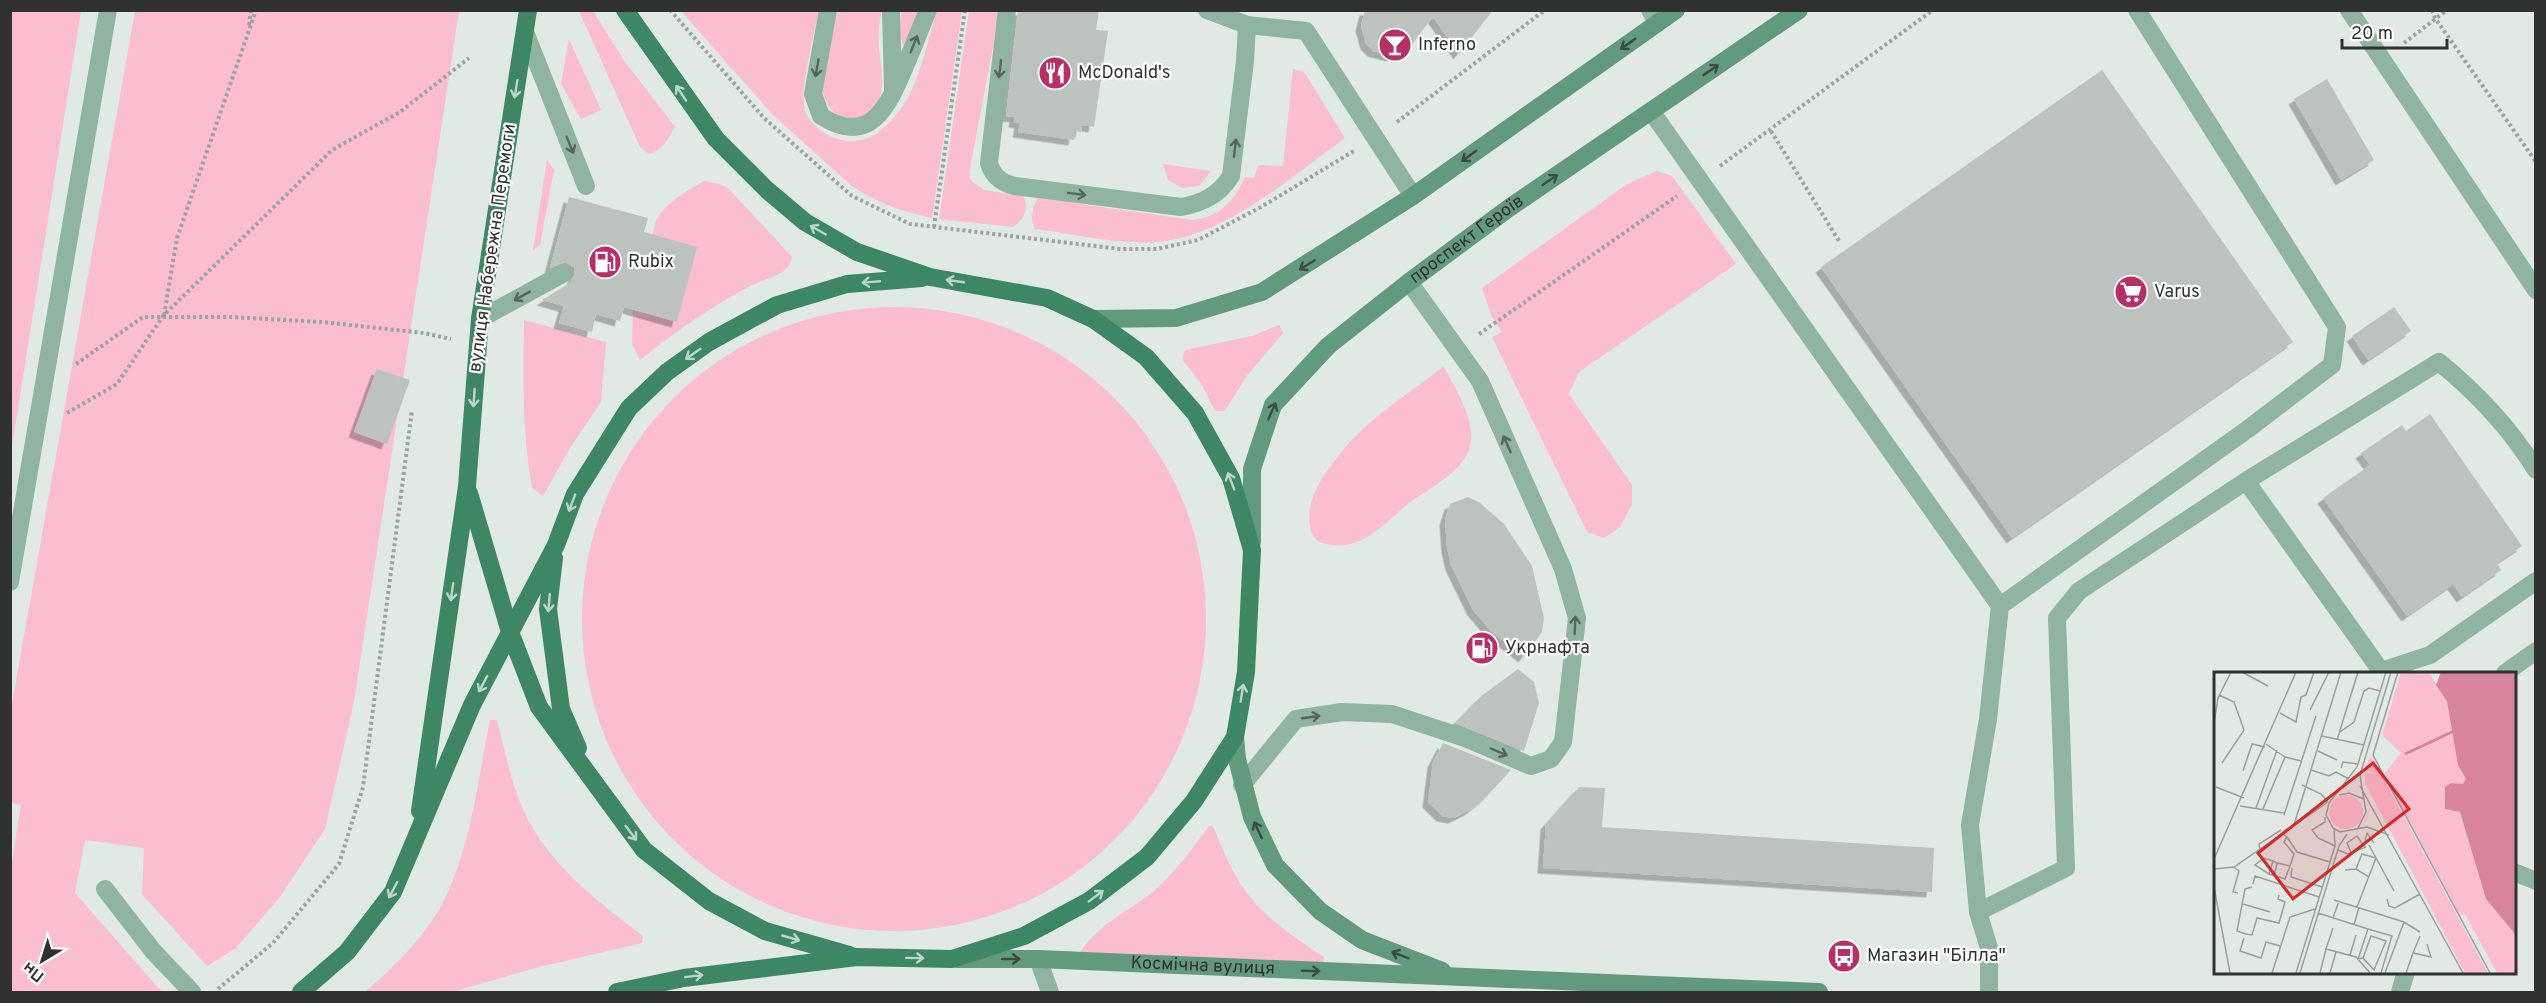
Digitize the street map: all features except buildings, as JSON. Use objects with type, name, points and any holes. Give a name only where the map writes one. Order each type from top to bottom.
[{"type":"main road","name":"вулиця Набережна Перемоги","points":[[416,836],[467,486],[480,319],[528,10]]},
{"type":"main road","name":"вулиця Набережна Перемоги","points":[[617,993],[684,978],[856,957],[952,959],[1024,936],[1089,902],[1148,857],[1194,801],[1235,736],[1246,672],[1252,550],[1231,478],[1195,413],[1146,357],[1093,319],[1047,298],[930,277],[857,252],[805,222],[767,190],[716,139],[625,10]]},
{"type":"main road","points":[[1093,319],[1176,318],[1262,292],[1413,196],[1654,17],[1676,10]]},
{"type":"main road","name":"проспект Героїв","points":[[1252,550],[1252,469],[1273,405],[1328,346],[1509,208],[1798,10]]},
{"type":"main road","name":"вулиця Набережна Перемоги","points":[[301,993],[347,952],[393,892],[472,705],[556,545],[575,494],[629,408],[667,372],[709,342],[777,305],[847,284],[930,277]]},
{"type":"main road","name":"вулиця Набережна Перемоги","points":[[467,486],[510,632],[539,707],[644,850],[709,902],[765,931],[856,957]]},
{"type":"main road","name":"вулиця Набережна Перемоги","points":[[556,545],[548,609],[561,709],[596,786]]},
{"type":"main road","name":"Космічна вулиця","points":[[1235,736],[1242,785],[1252,817],[1275,865],[1320,911],[1362,940],[1454,976]]},
{"type":"main road","name":"Космічна вулиця","points":[[952,959],[1038,959],[1819,993]]},
{"type":"street","points":[[10,582],[41,389],[108,10]]},
{"type":"street","points":[[828,10],[813,94],[821,116],[842,127],[855,128],[867,124],[884,110],[894,94],[928,10]]},
{"type":"street","points":[[891,10],[894,94]]},
{"type":"street","points":[[1007,10],[989,163],[997,178],[1005,184],[1015,186],[1181,207],[1197,204],[1211,197],[1224,188],[1231,176],[1245,61],[1247,25]]},
{"type":"street","points":[[1207,10],[1247,25],[1306,31],[1413,196]]},
{"type":"street","points":[[2000,606],[2248,429],[2332,365],[2337,327],[2137,10]]},
{"type":"street","points":[[2349,10],[2535,290]]},
{"type":"street","points":[[525,32],[586,186]]},
{"type":"street","points":[[1651,111],[2000,606],[1988,719],[1970,825],[1978,912],[1989,948],[1989,993]]},
{"type":"street","points":[[480,319],[564,273]]},
{"type":"street","points":[[1242,785],[1296,718],[1342,712],[1392,714],[1465,738],[1531,766],[1551,759],[1563,742],[1577,618],[1563,569],[1480,381],[1409,282]]},
{"type":"street","points":[[1978,912],[2066,868],[2057,618],[2079,591],[2246,481],[2439,362],[2468,386],[2517,441],[2535,470]]},
{"type":"street","points":[[2246,481],[2382,672],[2430,655],[2535,581]]},
{"type":"street","points":[[2506,672],[2535,651]]},
{"type":"street","points":[[2516,873],[2535,881]]},
{"type":"street","points":[[105,889],[153,951],[192,993]]},
{"type":"street","points":[[1038,959],[1050,993]]},
{"type":"street","points":[[2400,993],[2406,973]]},
{"type":"path","points":[[247,32],[251,10]]},
{"type":"path","points":[[163,316],[177,238],[256,10]]},
{"type":"path","points":[[670,10],[764,118],[852,196],[910,224],[1120,249],[1157,249],[1198,240],[1261,207],[1376,138],[1545,10]]},
{"type":"path","points":[[934,227],[965,10]]},
{"type":"path","points":[[1458,349],[1771,131],[1933,10]]},
{"type":"path","points":[[2432,10],[2435,18],[2535,162]]},
{"type":"path","points":[[2382,60],[2447,10]]},
{"type":"path","points":[[35,432],[117,384],[163,316],[332,150],[400,112],[469,58]]},
{"type":"path","points":[[1771,131],[1839,241]]},
{"type":"path","points":[[41,389],[143,317],[322,322],[424,333],[478,344]]},
{"type":"path","points":[[214,993],[273,943],[339,864],[363,787],[412,410]]},
{"type":"shaded area","points":[[10,11],[81,11],[11,453]]},
{"type":"shaded area","points":[[135,11],[459,11],[354,702],[325,829],[280,897],[236,948],[207,966],[142,894],[144,848],[85,840],[75,893],[162,992],[11,992],[11,868],[21,805],[11,803],[11,709]]},
{"type":"shaded area","points":[[579,11],[593,11],[623,59],[675,127],[665,144],[658,150],[649,154],[640,147]]},
{"type":"shaded area","points":[[681,11],[819,11],[806,72],[804,106],[812,122],[826,134],[852,141],[867,138],[879,131],[903,106],[919,72],[937,11],[962,11],[932,218],[891,206],[852,186],[773,115]]},
{"type":"shaded area","points":[[837,11],[882,11],[879,24],[882,78],[880,97],[870,112],[849,119],[838,115],[829,107],[822,88]]},
{"type":"shaded area","points":[[901,11],[919,11],[904,49],[900,35]]},
{"type":"shaded area","points":[[969,11],[1000,11],[969,173],[971,181],[984,190],[1023,196],[1026,204],[1025,213],[1013,227],[939,219]]},
{"type":"shaded area","points":[[569,39],[601,110],[581,119],[561,84]]},
{"type":"shaded area","points":[[1293,69],[1304,72],[1345,138],[1257,202],[1209,228],[1184,237],[1159,242],[1113,241],[1035,229],[1032,213],[1038,198],[1193,220],[1219,211],[1231,200],[1245,177],[1254,178],[1258,165],[1283,166]]},
{"type":"shaded area","points":[[547,160],[554,170],[540,245],[533,250]]},
{"type":"shaded area","points":[[1163,164],[1211,171],[1199,186],[1182,188],[1168,180]]},
{"type":"shaded area","points":[[1657,171],[1672,176],[1736,264],[1579,372],[1569,394],[1632,485],[1632,505],[1620,527],[1604,538],[1587,532],[1492,337],[1502,332],[1492,317],[1482,288],[1627,184]]},
{"type":"shaded area","points":[[704,181],[720,184],[729,189],[792,257],[790,263],[782,272],[752,285],[708,310],[640,360],[632,345],[633,309],[656,221],[660,214],[683,193]]},
{"type":"shaded area","points":[[894,307],[955,313],[1013,331],[1067,360],[1092,378],[1114,399],[1135,421],[1153,446],[1182,500],[1200,558],[1206,619],[1200,680],[1182,738],[1153,792],[1135,817],[1114,839],[1092,860],[1067,878],[1013,907],[955,925],[894,931],[833,925],[775,907],[721,878],[696,860],[674,839],[653,817],[635,792],[606,738],[588,680],[582,619],[588,558],[606,500],[635,446],[653,421],[674,399],[696,378],[721,360],[775,331],[833,313]]},
{"type":"shaded area","points":[[524,320],[606,342],[601,402],[570,448],[543,496],[532,488],[526,446],[523,383]]},
{"type":"shaded area","points":[[1279,325],[1283,333],[1246,377],[1225,411],[1215,411],[1202,385],[1182,359],[1185,350],[1252,336]]},
{"type":"shaded area","points":[[1444,366],[1463,404],[1470,426],[1470,446],[1462,462],[1448,476],[1363,539],[1351,544],[1340,545],[1317,540],[1311,531],[1310,510],[1312,499],[1327,471],[1363,429]]},
{"type":"shaded area","points":[[490,720],[497,720],[518,796],[539,838],[574,879],[643,936],[642,943],[535,968],[453,992],[365,992],[398,962],[418,939],[436,915],[453,881],[467,836]]},
{"type":"shaded area","points":[[1209,826],[1213,826],[1231,866],[1248,894],[1279,926],[1324,957],[1323,965],[1081,952],[1105,926],[1163,883]]},
{"type":"place","name":"Inferno","points":[[1395,45]]},
{"type":"place","name":"McDonald's","points":[[1055,73]]},
{"type":"place","name":"Rubix","points":[[605,262]]},
{"type":"place","name":"Varus","points":[[2131,292]]},
{"type":"place","name":"Укрнафта","points":[[1482,648]]},
{"type":"place","name":"Магазин \"Білла\"","points":[[1844,956]]}]
